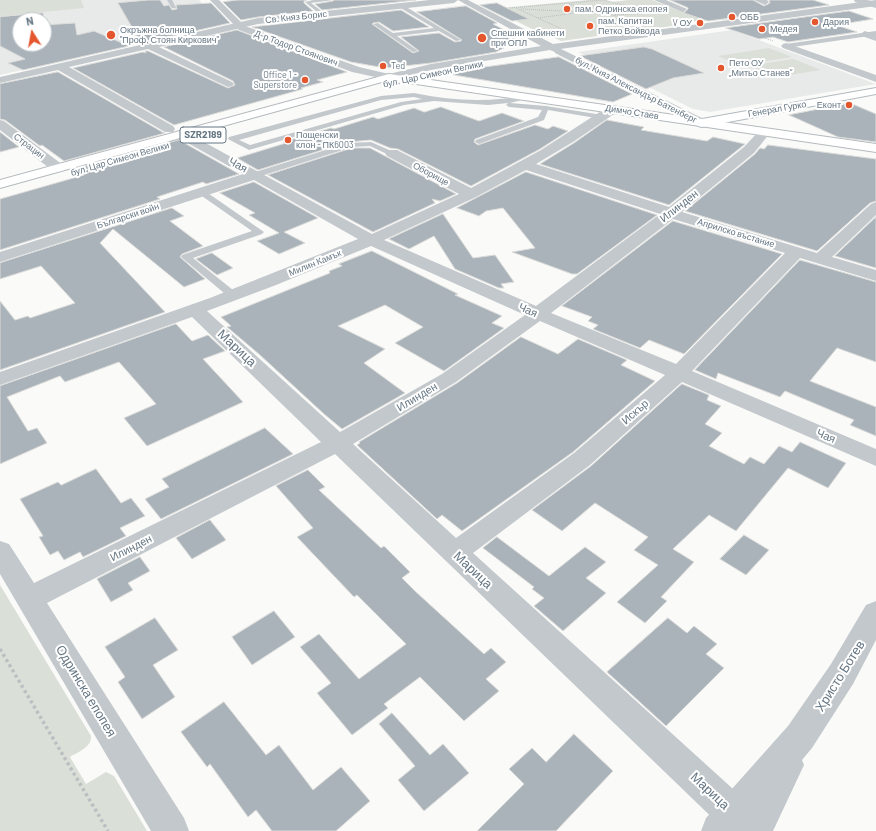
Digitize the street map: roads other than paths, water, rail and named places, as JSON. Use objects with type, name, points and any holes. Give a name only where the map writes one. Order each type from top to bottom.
[{"type":"main road","name":"Димчо Стаев","points":[[389,77],[528,97],[608,113],[702,123],[876,148]]},
{"type":"main road","name":"бул. Цар Симеон Велики","points":[[0,184],[389,77]]},
{"type":"main road","name":"бул. Цар Симеон Велики","points":[[0,192],[406,79]]},
{"type":"main road","name":"Генерал Гурко","points":[[702,123],[876,91]]},
{"type":"street","name":"Д-р Тодор Стоянович","points":[[214,0],[242,28],[356,70],[389,77]]},
{"type":"street","name":"Св. Княз Борис","points":[[0,80],[263,20],[449,0]]},
{"type":"street","name":"бул. Княз Александър Батенберг","points":[[449,0],[464,1],[555,49],[702,123]]},
{"type":"street","points":[[658,0],[683,9]]},
{"type":"street","points":[[858,0],[875,5]]},
{"type":"street","name":"бул. Цар Симеон Велики","points":[[389,77],[431,67],[875,5]]},
{"type":"street","points":[[865,34],[876,38]]},
{"type":"street","points":[[150,46],[228,84]]},
{"type":"street","points":[[786,46],[876,79]]},
{"type":"street","name":"бул. Цар Симеон Велики","points":[[406,79],[459,67],[555,49]]},
{"type":"street","points":[[60,67],[169,129]]},
{"type":"street","name":"Милин Камък","points":[[0,379],[234,296],[373,241],[527,166],[608,113]]},
{"type":"street","name":"Страцин","points":[[0,124],[58,168]]},
{"type":"street","name":"Илинден","points":[[29,599],[338,443],[449,378],[538,314],[671,213],[749,150],[764,133]]},
{"type":"street","name":"Чая","points":[[191,139],[373,241],[538,314],[876,458]]},
{"type":"street","name":"Оборище","points":[[392,153],[471,194]]},
{"type":"street","name":"Априлско въстание","points":[[527,166],[671,213],[876,276]]},
{"type":"street","name":"Български войн","points":[[0,257],[255,175]]},
{"type":"street","points":[[820,259],[876,207]]},
{"type":"street","name":"Искър","points":[[455,553],[582,459],[679,373],[797,251]]},
{"type":"street","name":"Марица","points":[[194,309],[455,553],[740,827]]},
{"type":"street","name":"Одринска епопея","points":[[0,551],[171,831]]},
{"type":"street","name":"Христо Ботев","points":[[740,827],[824,703],[873,627]]},
{"type":"lane","points":[[169,0],[174,7]]},
{"type":"lane","points":[[322,14],[307,2],[331,0]]},
{"type":"lane","points":[[401,6],[458,40]]},
{"type":"lane","points":[[376,24],[415,51]]},
{"type":"lane","points":[[392,35],[440,29]]},
{"type":"lane","points":[[786,46],[876,33]]},
{"type":"lane","points":[[434,99],[403,103],[249,148],[232,138],[381,98],[414,95],[434,99],[608,113]]},
{"type":"lane","points":[[488,103],[528,97]]},
{"type":"lane","points":[[479,142],[541,118],[546,108]]},
{"type":"lane","points":[[255,175],[351,145],[371,144],[392,153]]},
{"type":"lane","points":[[202,192],[258,232],[186,257],[234,296]]},
{"type":"place","name":"пам. Одринска епопея","points":[[567,9]]},
{"type":"place","name":"ОББ","points":[[732,17]]},
{"type":"place","name":"Дария","points":[[815,22]]},
{"type":"place","name":"V ОУ","points":[[700,23]]},
{"type":"place","name":"пам. Капитан Петко Войвода","points":[[590,26]]},
{"type":"place","name":"Медея","points":[[762,29]]},
{"type":"place","name":"Окръжна болница \"Проф. Стоян Киркович\"","points":[[111,35]]},
{"type":"place","name":"Спешни кабинети при ОПЛ","points":[[482,38]]},
{"type":"place","name":"Ted","points":[[383,66]]},
{"type":"place","name":"Пето ОУ „Митьо Станев“","points":[[721,68]]},
{"type":"place","name":"Office 1 - Superstore","points":[[305,80]]},
{"type":"place","name":"Еконт","points":[[849,105]]},
{"type":"place","name":"Пощенски клон - ПК6003","points":[[288,140]]}]
